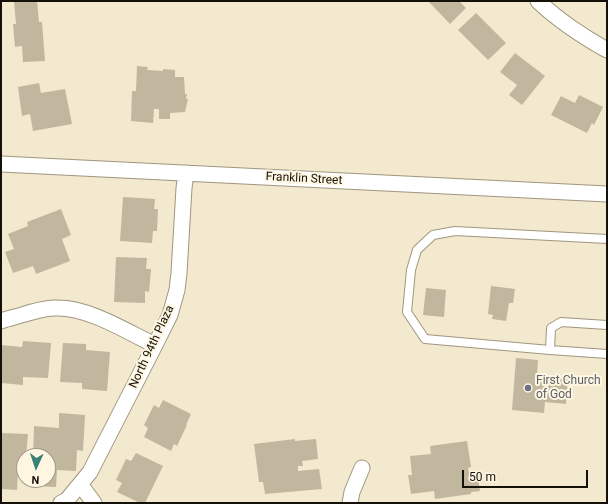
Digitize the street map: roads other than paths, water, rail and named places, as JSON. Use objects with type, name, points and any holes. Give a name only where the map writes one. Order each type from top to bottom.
[{"type":"street","points":[[538,1],[578,34],[607,50]]},
{"type":"street","name":"Franklin Street","points":[[1,164],[607,194]]},
{"type":"street","name":"North 94th Plaza","points":[[61,503],[67,500],[90,472],[170,315],[177,290],[179,273],[186,173]]},
{"type":"street","points":[[2,319],[45,309],[72,308],[91,314],[155,345]]},
{"type":"street","points":[[350,503],[352,492],[362,468]]},
{"type":"street","points":[[80,484],[94,503]]},
{"type":"lane","points":[[607,239],[455,231],[433,235],[417,250],[411,270],[407,312],[425,339],[607,354]]},
{"type":"lane","points":[[550,350],[551,328],[561,322],[607,325]]},
{"type":"place","name":"First Church of God","points":[[528,388]]}]
